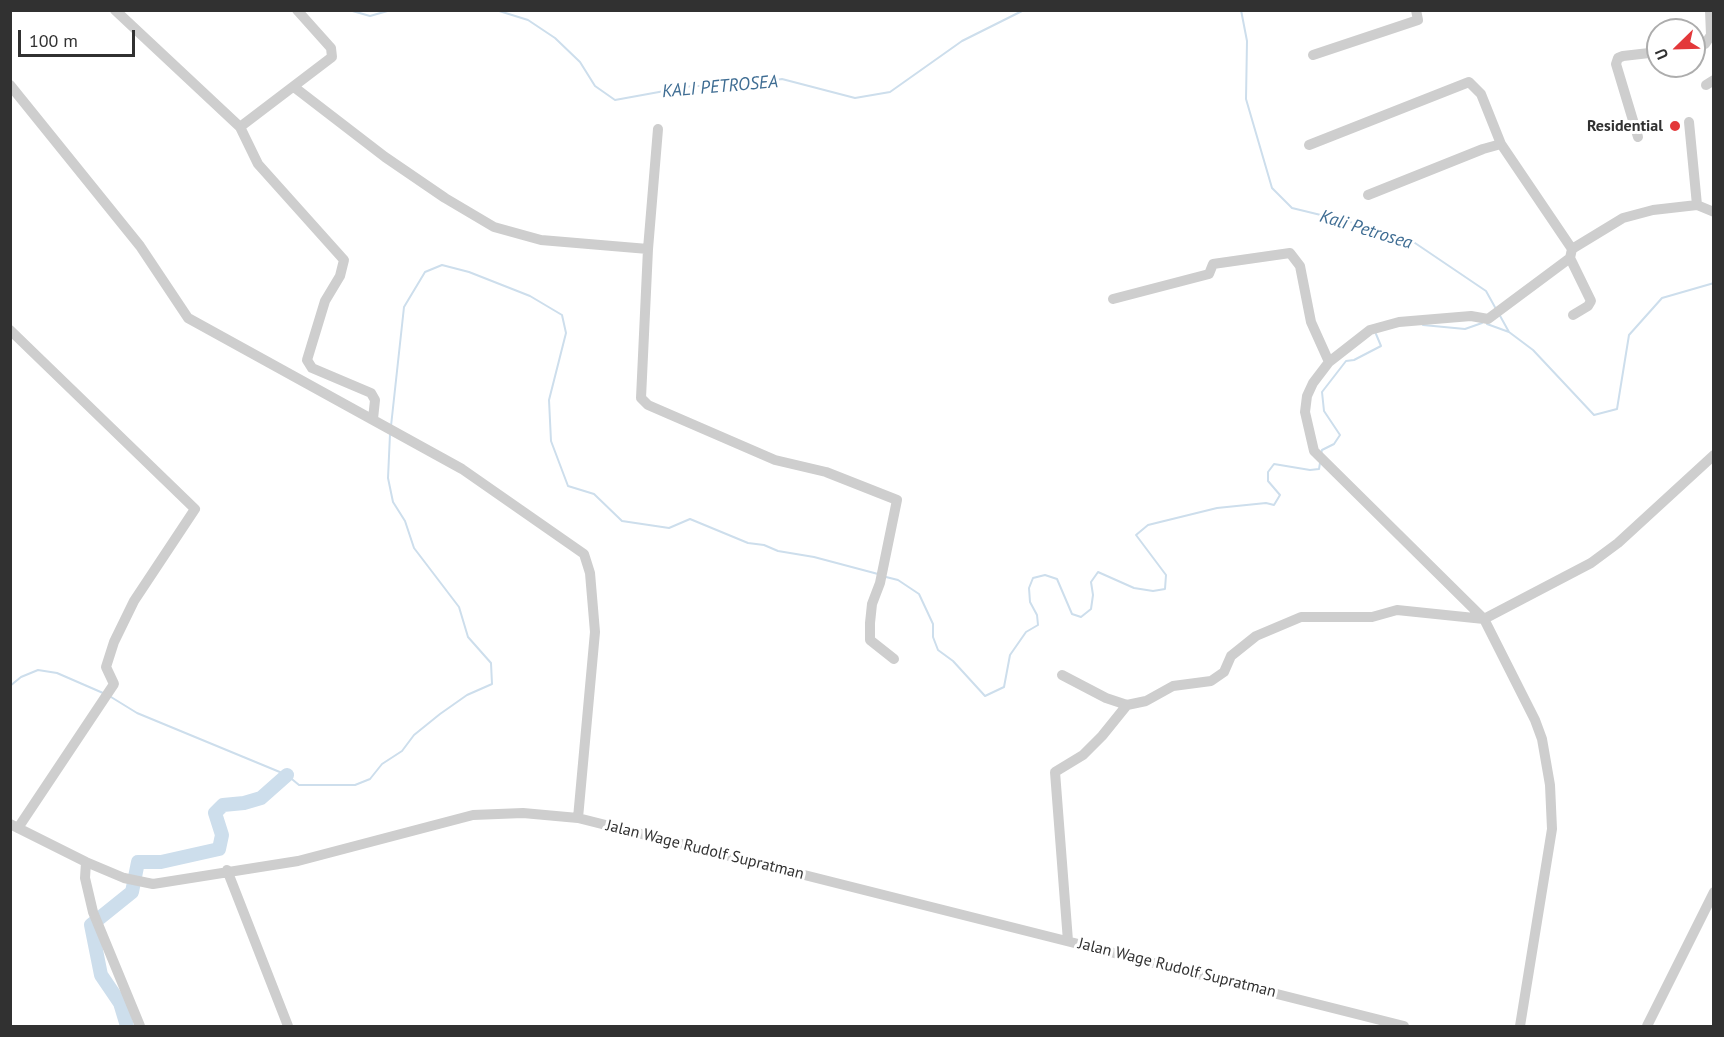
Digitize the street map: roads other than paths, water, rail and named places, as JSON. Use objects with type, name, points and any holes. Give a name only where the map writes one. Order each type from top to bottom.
[{"type":"street","points":[[115,10],[240,128],[258,164],[344,260],[340,276],[325,301],[307,360],[312,368],[371,393],[375,400],[376,421]]},
{"type":"street","points":[[240,128],[327,63],[333,53],[297,10]]},
{"type":"street","points":[[1314,55],[1418,20],[1416,10]]},
{"type":"street","points":[[1706,42],[1711,35],[1710,10]]},
{"type":"street","points":[[1638,137],[1616,64],[1618,58],[1623,56],[1646,53]]},
{"type":"street","points":[[1308,145],[1469,82],[1481,94],[1501,144],[1571,253],[1591,301],[1588,306],[1573,315]]},
{"type":"street","points":[[10,85],[140,246],[188,318],[462,469],[584,554],[590,573],[595,632],[578,818]]},
{"type":"street","points":[[294,87],[385,157],[445,198],[494,227],[541,240],[648,249]]},
{"type":"street","points":[[1689,122],[1697,205]]},
{"type":"street","points":[[658,129],[648,249],[640,394],[644,402],[775,460],[826,472],[897,500],[880,583],[872,604],[870,640],[894,659]]},
{"type":"street","points":[[1368,195],[1501,144]]},
{"type":"street","points":[[1520,1026],[1552,830],[1551,785],[1542,739],[1535,720],[1484,619],[1320,458],[1305,412],[1307,396],[1312,383],[1329,362],[1370,330],[1385,324],[1471,316],[1482,319],[1494,315],[1571,253],[1623,218],[1653,210],[1697,205],[1713,212]]},
{"type":"street","points":[[1113,299],[1209,274],[1213,264],[1290,253],[1300,266],[1311,322],[1329,362]]},
{"type":"street","points":[[10,330],[195,509],[134,601],[114,642],[106,666],[114,684],[14,826]]},
{"type":"street","points":[[1062,675],[1106,698],[1127,705],[1146,701],[1173,686],[1211,681],[1224,672],[1231,656],[1256,636],[1301,617],[1372,617],[1397,610],[1484,619],[1591,563],[1618,543],[1713,455]]},
{"type":"street","points":[[1068,940],[1055,772],[1083,755],[1127,705]]},
{"type":"street","name":"Jalan Wage Rudolf Supratman","points":[[14,826],[124,878],[146,883],[167,883],[227,870],[308,859],[472,815],[523,813],[578,818],[1404,1026]]},
{"type":"street","points":[[86,862],[85,878],[93,912],[140,1026]]},
{"type":"street","points":[[227,870],[288,1026]]},
{"type":"street","points":[[1647,1026],[1713,892]]},
{"type":"waterway","name":"KALI PETROSEA","points":[[349,10],[370,16],[391,10]]},
{"type":"waterway","name":"KALI PETROSEA","points":[[496,10],[528,20],[555,38],[580,62],[595,86],[615,100],[692,86],[741,86],[782,79],[855,98],[890,92],[962,41],[1024,10]]},
{"type":"waterway","name":"Kali Petrosea","points":[[1241,10],[1247,41],[1246,99],[1272,188],[1292,208],[1366,226],[1415,243],[1486,291],[1496,309]]},
{"type":"waterway","points":[[391,426],[404,307],[425,272],[442,265],[469,272],[530,296],[562,315],[566,333],[549,400],[551,441],[568,486],[594,494],[622,521],[669,528],[690,519],[748,543],[878,574]]},
{"type":"waterway","name":"Kali Petrosea","points":[[1499,314],[1509,332],[1533,350],[1594,415],[1617,409],[1629,335],[1662,298],[1714,283]]},
{"type":"waterway","points":[[1423,325],[1465,329],[1482,323]]},
{"type":"waterway","points":[[1487,324],[1509,332]]},
{"type":"waterway","points":[[1321,454],[1322,450],[1334,444],[1340,435],[1324,411],[1322,392],[1346,361],[1354,360],[1381,346],[1376,334]]},
{"type":"waterway","points":[[111,697],[137,713],[287,775],[299,785],[355,785],[370,779],[382,764],[402,751],[414,735],[440,714],[467,695],[492,684],[491,663],[468,637],[459,607],[414,548],[405,521],[393,502],[388,478],[390,434]]},
{"type":"waterway","points":[[886,577],[898,580],[919,594],[933,624],[933,637],[938,650],[953,661],[985,696],[1004,687],[1010,655],[1026,632],[1038,625],[1037,615],[1030,602],[1029,588],[1033,578],[1045,575],[1057,579],[1072,614],[1081,617],[1091,609],[1093,595],[1091,582],[1098,572],[1134,588],[1153,591],[1165,589],[1166,575],[1136,535],[1148,525],[1217,508],[1266,503],[1274,505],[1280,495],[1268,481],[1268,472],[1274,464],[1310,470],[1319,469],[1320,463]]},
{"type":"waterway","points":[[10,686],[21,677],[38,670],[57,673],[103,693]]},
{"type":"waterway","points":[[127,1026],[120,1003],[101,975],[91,925],[132,892],[138,862],[161,862],[219,849],[222,835],[215,813],[223,805],[244,803],[261,798],[287,775]]},
{"type":"place","name":"Residential","points":[[1675,126]]}]
